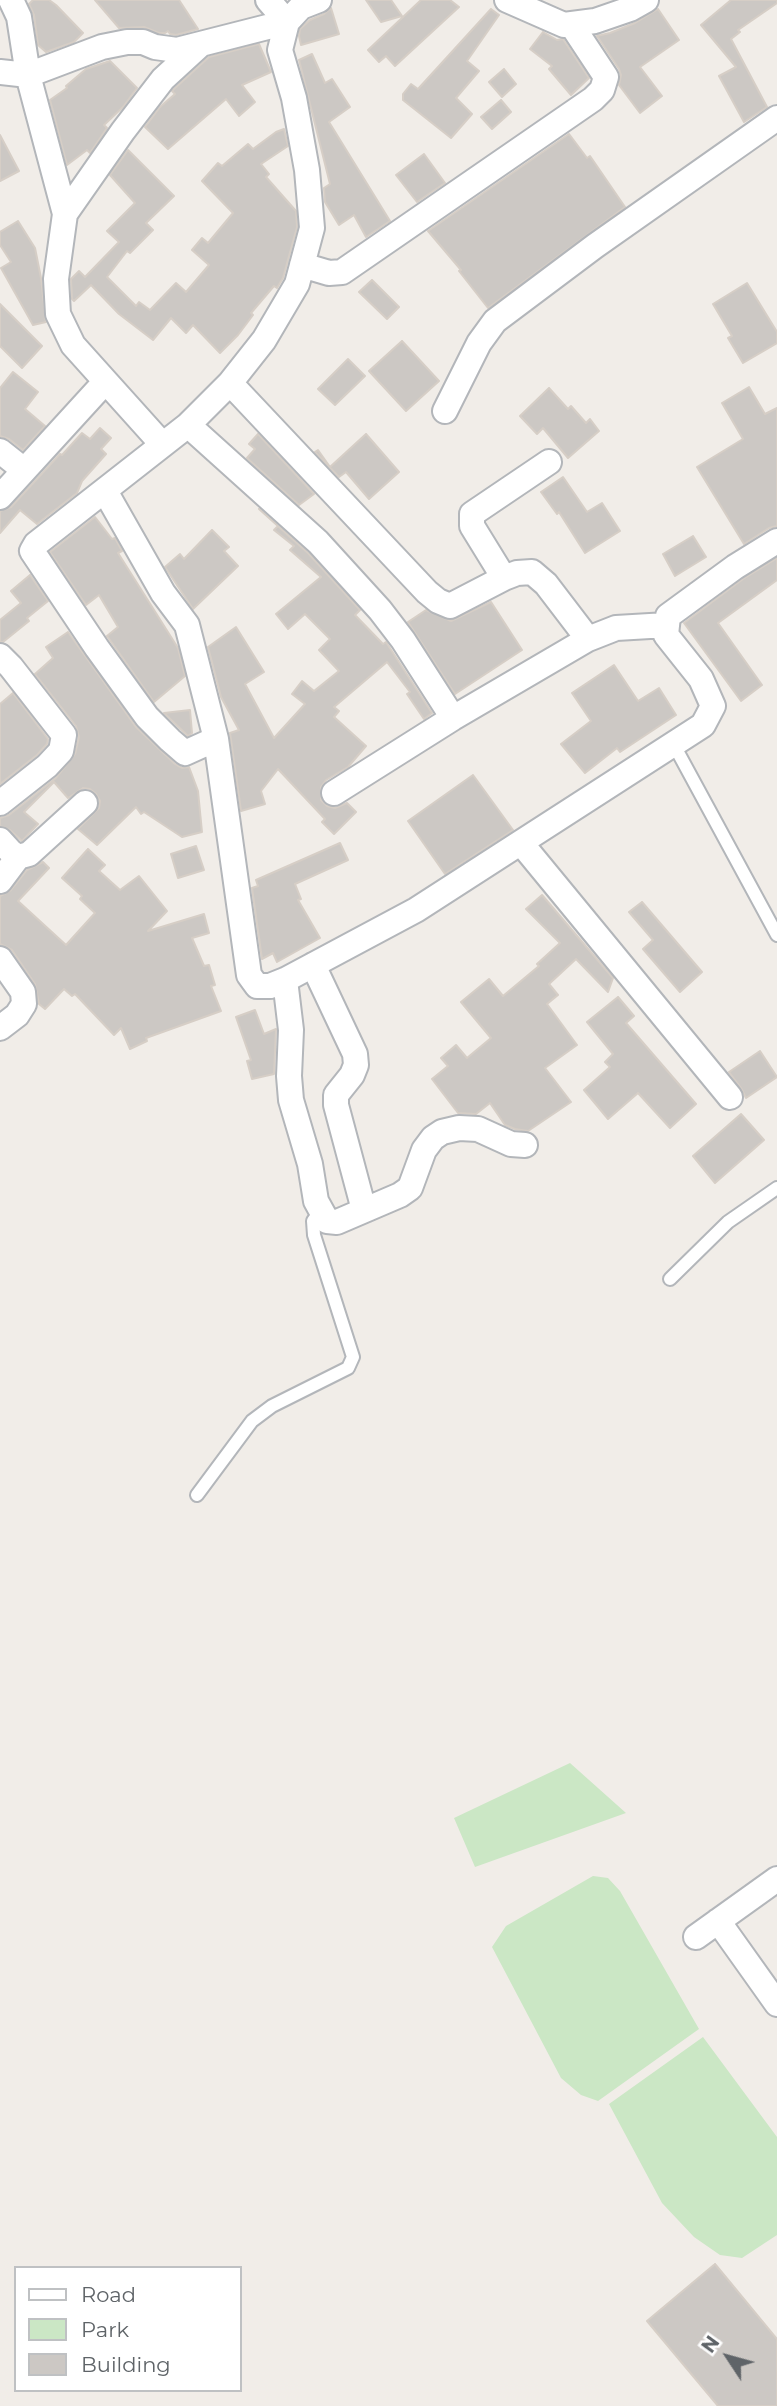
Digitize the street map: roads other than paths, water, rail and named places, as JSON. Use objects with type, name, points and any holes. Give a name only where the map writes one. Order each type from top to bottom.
[{"type":"street","points":[[11,0],[19,17],[27,75],[65,214],[57,279],[58,314],[73,345],[162,444]]},
{"type":"street","points":[[268,0],[287,22]]},
{"type":"street","points":[[216,739],[185,753],[147,717],[33,555],[33,547],[188,425],[230,383],[264,340],[297,284],[312,228],[307,170],[296,110],[280,50],[287,22],[301,7],[319,0]]},
{"type":"street","points":[[507,0],[564,25],[595,21],[630,9],[646,0]]},
{"type":"street","points":[[0,72],[27,75],[90,51],[127,42],[143,42],[155,47],[177,50],[287,22]]},
{"type":"street","points":[[302,265],[329,273],[342,272],[593,99],[602,90],[606,76],[571,24]]},
{"type":"street","points":[[65,214],[163,79],[199,46]]},
{"type":"street","points":[[445,411],[479,342],[495,321],[595,246],[777,118]]},
{"type":"street","points":[[0,497],[105,382]]},
{"type":"street","points":[[230,383],[438,601],[450,606],[504,578],[517,573],[532,572],[546,584],[588,639]]},
{"type":"street","points":[[188,425],[318,542],[392,625],[453,718]]},
{"type":"street","points":[[0,451],[24,470]]},
{"type":"street","points":[[504,578],[472,526],[472,514],[549,461]]},
{"type":"street","points":[[105,491],[163,593],[187,625],[216,739],[248,975],[257,986],[270,986],[285,980],[416,910],[703,725],[713,706],[701,678],[666,635],[668,617],[735,567],[777,541]]},
{"type":"street","points":[[334,793],[453,718],[588,639],[616,628],[667,625]]},
{"type":"street","points":[[0,656],[64,735],[61,751],[47,766],[0,803]]},
{"type":"street","points":[[0,881],[9,849],[29,853],[85,803]]},
{"type":"street","points":[[521,844],[730,1097]]},
{"type":"street","points":[[0,959],[23,992],[24,1004],[17,1015],[0,1028]]},
{"type":"street","points":[[313,965],[355,1054],[356,1065],[352,1075],[336,1095],[336,1105],[364,1210]]},
{"type":"street","points":[[285,980],[291,1030],[291,1100],[310,1164],[316,1201],[327,1221],[337,1222],[400,1195],[410,1188],[424,1150],[433,1138],[442,1132],[459,1128],[478,1129],[511,1144],[525,1145]]},
{"type":"street","points":[[696,1937],[776,1884]]},
{"type":"street","points":[[718,1922],[777,2004]]},
{"type":"lane","points":[[674,744],[777,935]]},
{"type":"lane","points":[[670,1279],[728,1222],[777,1188]]},
{"type":"lane","points":[[197,1495],[252,1420],[272,1406],[348,1368],[354,1357],[313,1235],[313,1221],[321,1210]]}]
